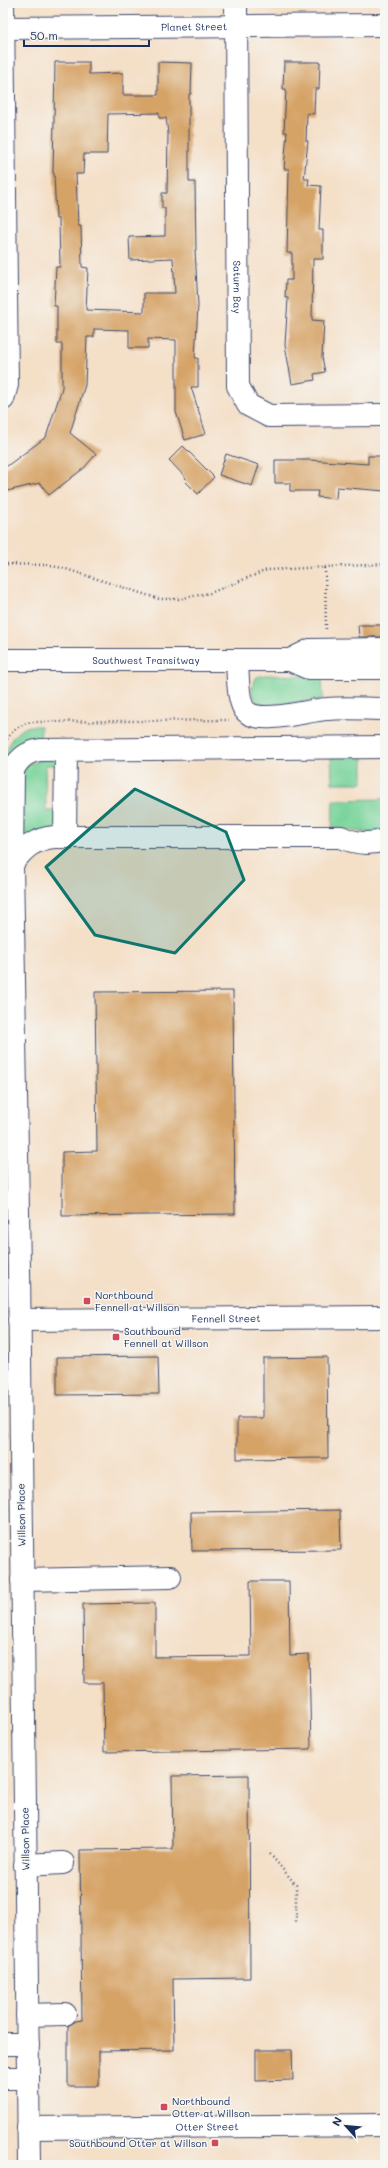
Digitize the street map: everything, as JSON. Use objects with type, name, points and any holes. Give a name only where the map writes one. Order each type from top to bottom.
[{"type":"street","points":[[3,3],[7,385],[3,399]]},
{"type":"street","name":"Saturn Bay","points":[[236,3],[238,386],[248,405],[269,416],[385,415]]},
{"type":"street","name":"Planet Street","points":[[3,28],[385,25]]},
{"type":"street","name":"Southwest Transitway","points":[[290,660],[310,650],[385,649]]},
{"type":"street","name":"Southwest Transitway","points":[[3,660],[290,660],[308,668],[385,668]]},
{"type":"street","points":[[237,661],[240,694],[243,705],[248,713],[259,717],[327,709],[385,709]]},
{"type":"street","points":[[60,837],[66,750],[385,747]]},
{"type":"street","name":"Willson Place","points":[[29,2165],[12,864],[13,770],[16,764],[26,754],[40,750],[66,750]]},
{"type":"street","points":[[12,864],[28,845],[44,838],[341,838],[355,844],[376,843],[385,840]]},
{"type":"street","name":"Fennell Street","points":[[19,1320],[385,1317]]},
{"type":"street","points":[[22,1580],[170,1577]]},
{"type":"street","points":[[25,1865],[63,1864]]},
{"type":"street","points":[[27,2015],[65,2014]]},
{"type":"street","points":[[3,2044],[28,2044]]},
{"type":"street","points":[[3,2078],[28,2078]]},
{"type":"street","name":"Otter Street","points":[[28,2128],[385,2125]]},
{"type":"path","points":[[3,564],[45,564],[63,568],[159,599],[178,599],[210,593],[267,570],[385,564]]},
{"type":"path","points":[[3,746],[7,738],[16,727],[30,722],[233,720]]},
{"type":"path","points":[[270,1854],[296,1885],[296,1923]]},
{"type":"highlighted area","points":[[135,789],[226,832],[244,880],[175,953],[95,935],[46,867]]},
{"type":"green space","points":[[264,675],[322,676],[323,699],[268,706],[258,702],[253,695],[252,687],[257,677]]},
{"type":"green space","points":[[30,726],[41,726],[40,746],[5,762],[7,750],[15,735],[24,728]]},
{"type":"green space","points":[[59,754],[59,765],[45,765],[46,811],[61,811],[62,828],[22,839],[23,766]]},
{"type":"green space","points":[[363,754],[363,783],[332,783],[331,755]]},
{"type":"green space","points":[[385,799],[385,830],[377,834],[332,828],[333,800]]},
{"type":"building","points":[[55,62],[89,62],[89,74],[123,73],[123,95],[158,95],[158,62],[192,63],[191,94],[189,94],[189,182],[195,182],[195,250],[198,305],[195,358],[198,358],[198,387],[191,387],[206,434],[185,440],[176,412],[176,340],[148,339],[148,348],[129,348],[129,330],[94,329],[94,337],[87,337],[85,385],[70,433],[96,454],[84,468],[49,495],[40,483],[3,492],[3,469],[46,437],[62,388],[62,344],[57,344],[57,306],[54,306],[56,267],[60,267],[59,219],[56,219],[53,173]],"holes":[[[159,113],[159,118],[166,118],[168,133],[167,193],[162,193],[162,208],[165,208],[165,236],[129,237],[130,260],[173,258],[175,293],[144,293],[144,312],[86,310],[88,268],[82,267],[81,226],[78,226],[76,174],[83,174],[84,154],[107,154],[108,114]]]},
{"type":"building","points":[[284,62],[320,62],[319,89],[315,89],[314,114],[307,113],[306,141],[308,141],[304,179],[309,179],[308,185],[321,186],[319,230],[323,230],[323,259],[313,259],[312,320],[324,321],[322,357],[325,372],[314,374],[315,380],[292,384],[285,345],[288,298],[285,298],[286,280],[292,280],[292,253],[287,253],[289,169],[284,169],[287,132],[284,132],[286,89],[283,89]]},
{"type":"building","points":[[183,446],[214,477],[198,494],[184,480],[186,478],[169,460]]},
{"type":"building","points":[[226,454],[259,465],[252,486],[219,475]]},
{"type":"building","points":[[368,456],[385,456],[385,491],[337,487],[336,499],[317,497],[318,491],[290,491],[290,483],[275,483],[275,460],[309,460],[368,464]]},
{"type":"building","points":[[358,625],[385,625],[385,637],[359,637]]},
{"type":"building","points":[[233,991],[235,1214],[62,1216],[62,1152],[97,1151],[95,992]]},
{"type":"building","points":[[158,1356],[159,1394],[57,1395],[57,1357]]},
{"type":"building","points":[[327,1357],[328,1458],[237,1459],[237,1418],[263,1418],[263,1358]]},
{"type":"building","points":[[340,1510],[341,1550],[192,1551],[191,1512]]},
{"type":"building","points":[[250,1581],[289,1581],[290,1655],[309,1654],[311,1749],[104,1752],[103,1683],[84,1683],[83,1604],[155,1603],[155,1657],[251,1656]]},
{"type":"building","points":[[249,1775],[250,1978],[173,1979],[174,2050],[99,2051],[99,2086],[68,2086],[68,2026],[76,2021],[82,2020],[80,1850],[173,1849],[172,1776]]},
{"type":"building","points":[[256,2050],[292,2050],[293,2080],[256,2081]]},
{"type":"place","name":"Northbound Fennell at Willson","points":[[87,1301]]},
{"type":"place","name":"Southbound Fennell at Willson","points":[[116,1337]]},
{"type":"place","name":"Northbound Otter at Willson","points":[[164,2107]]},
{"type":"place","name":"Southbound Otter at Willson","points":[[215,2143]]}]
